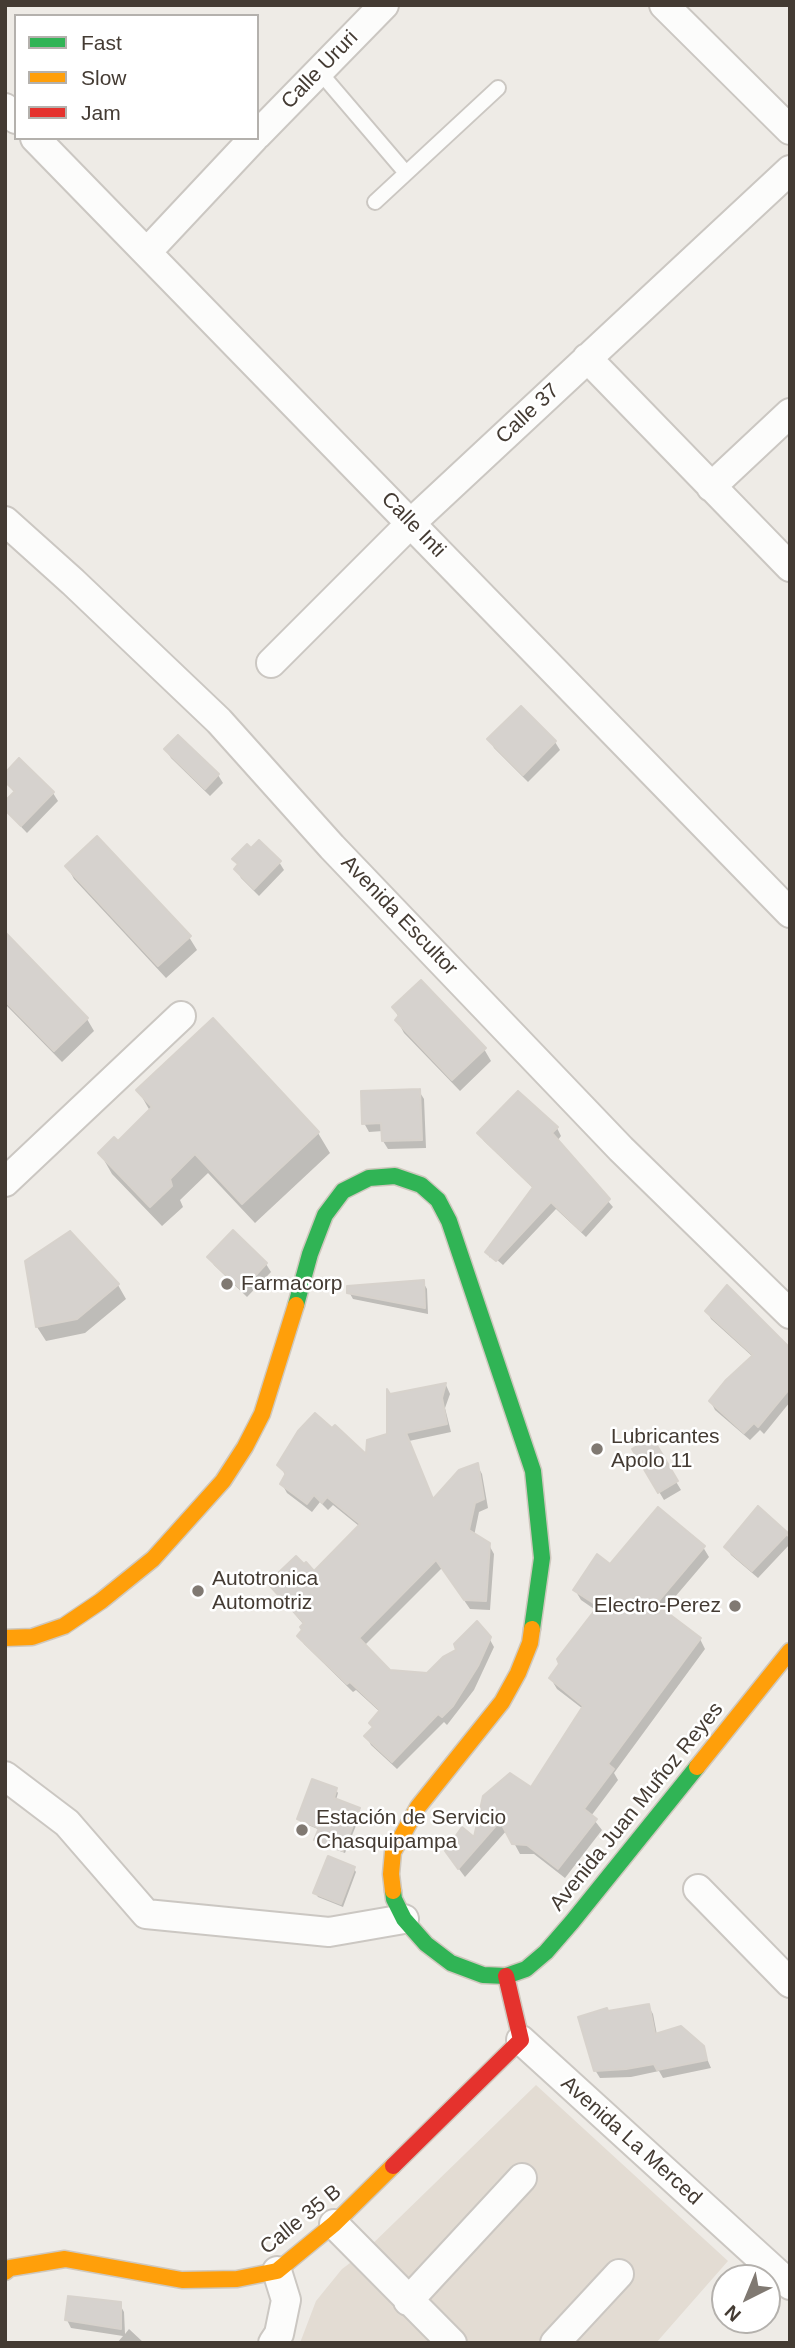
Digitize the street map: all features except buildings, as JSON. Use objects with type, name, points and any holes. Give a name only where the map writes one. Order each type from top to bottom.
[{"type":"main road","points":[[5,1638],[32,1637],[64,1626],[101,1601],[153,1559],[223,1481],[262,1415],[310,1254],[325,1215],[342,1191],[369,1178],[395,1177],[421,1185],[438,1200],[449,1221],[533,1471],[542,1558],[530,1643],[517,1673],[502,1702],[418,1807],[393,1852],[391,1874],[394,1899],[404,1919],[426,1944],[451,1963],[483,1975],[506,1976],[521,2040]]},
{"type":"main road","name":"Avenida Juan Muñoz Reyes","points":[[506,1976],[526,1969],[546,1952],[790,1651]]},
{"type":"main road","name":"Calle 35 B","points":[[5,2272],[65,2259],[182,2280],[237,2279],[277,2271],[334,2224],[521,2040]]},
{"type":"street","name":"Calle Ururi","points":[[259,134],[384,5]]},
{"type":"street","points":[[664,5],[790,130]]},
{"type":"street","name":"Calle Inti","points":[[36,140],[790,913]]},
{"type":"street","name":"Calle Ururi","points":[[147,252],[253,140]]},
{"type":"street","name":"Calle 37","points":[[271,663],[411,523],[790,170]]},
{"type":"street","points":[[587,358],[790,567]]},
{"type":"street","points":[[711,487],[790,413]]},
{"type":"street","name":"Avenida Escultor","points":[[5,521],[219,721],[332,848],[621,1149],[790,1314]]},
{"type":"street","points":[[5,1182],[181,1016]]},
{"type":"street","points":[[5,1776],[67,1823],[146,1914],[329,1932],[404,1919]]},
{"type":"street","points":[[698,1889],[790,1983]]},
{"type":"street","name":"Avenida La Merced","points":[[521,2040],[790,2285]]},
{"type":"street","points":[[408,2301],[522,2178]]},
{"type":"street","points":[[334,2224],[452,2343]]},
{"type":"street","points":[[273,2343],[279,2334],[286,2300],[277,2271]]},
{"type":"street","points":[[555,2343],[619,2274]]},
{"type":"lane","points":[[318,70],[406,173]]},
{"type":"lane","points":[[375,202],[498,88]]},
{"type":"shaded area","points":[[536,2085],[728,2261],[725,2264],[711,2264],[711,2280],[656,2343],[300,2343],[316,2301],[342,2269],[362,2254]]},
{"type":"traffic: fast","points":[[296,1305],[310,1254],[325,1215],[343,1191],[369,1178],[395,1176],[421,1185],[438,1200],[449,1221],[533,1471],[542,1558],[532,1629]]},
{"type":"traffic: fast","points":[[393,1891],[404,1919],[426,1944],[451,1963],[483,1975],[506,1976],[526,1969],[546,1952],[572,1922],[697,1767]]},
{"type":"traffic: slow","points":[[5,1638],[32,1637],[64,1626],[101,1601],[153,1559],[223,1481],[262,1414],[296,1305]]},
{"type":"traffic: slow","points":[[393,1891],[393,1852],[418,1807],[502,1702],[518,1673],[530,1643],[532,1629]]},
{"type":"traffic: slow","points":[[697,1767],[790,1651]]},
{"type":"traffic: slow","points":[[5,2272],[10,2268],[65,2259],[182,2280],[237,2279],[277,2271],[334,2224],[393,2166]]},
{"type":"traffic: jam","points":[[393,2166],[521,2040],[506,1976]]},
{"type":"place","name":"Farmacorp","points":[[227,1284]]},
{"type":"place","name":"Lubricantes Apolo 11","points":[[597,1449]]},
{"type":"place","name":"Autotronica Automotriz","points":[[198,1591]]},
{"type":"place","name":"Electro-Perez","points":[[735,1606]]},
{"type":"place","name":"Estación de Servicio Chasquipampa","points":[[302,1830]]}]
